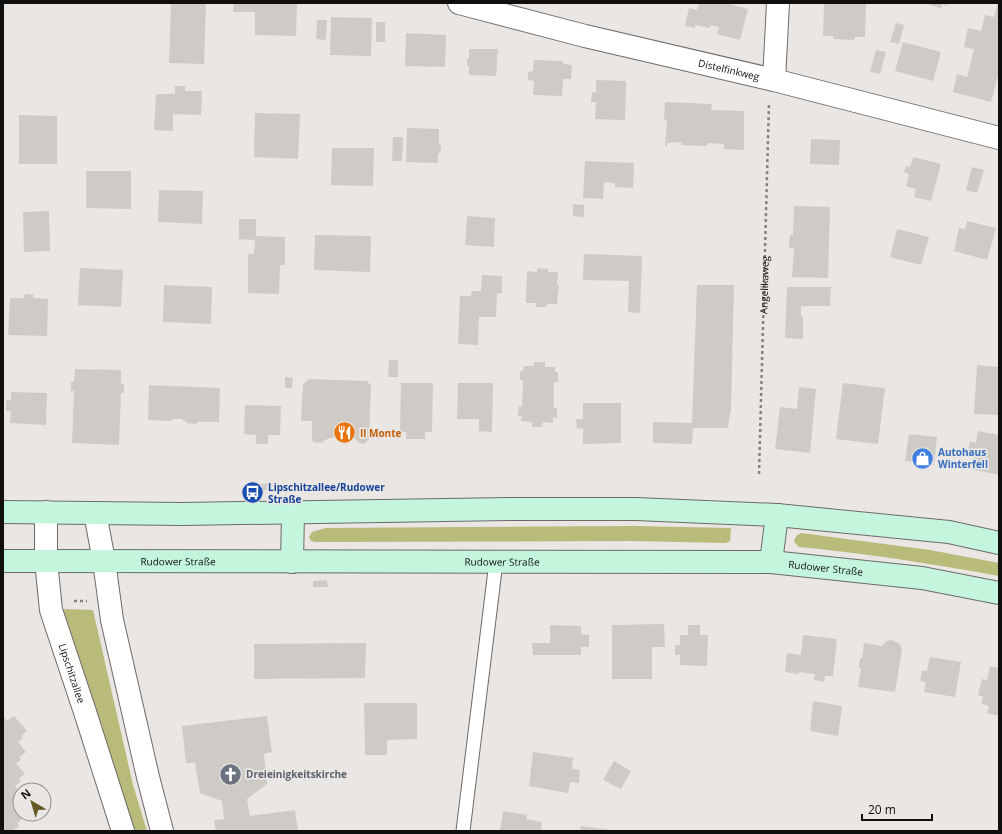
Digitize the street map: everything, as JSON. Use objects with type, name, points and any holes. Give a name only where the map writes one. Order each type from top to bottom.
[{"type":"main road","points":[[3,512],[182,514],[626,508],[777,515],[949,532],[999,543]]},
{"type":"main road","points":[[292,562],[293,512]]},
{"type":"main road","points":[[771,562],[777,515]]},
{"type":"main road","name":"Rudower Straße","points":[[3,561],[771,562],[922,578],[999,593]]},
{"type":"street","name":"Distelfinkweg","points":[[458,3],[585,36],[772,88],[999,138]]},
{"type":"street","points":[[772,88],[778,3]]},
{"type":"street","name":"Lipschitzallee","points":[[46,512],[46,561],[51,610],[123,831]]},
{"type":"street","points":[[95,513],[104,561],[112,620],[146,770],[162,831]]},
{"type":"lane","points":[[463,831],[496,562]]},
{"type":"path","name":"Angelikaweg","points":[[759,474],[772,88]]},
{"type":"path","points":[[68,601],[91,601]]},
{"type":"green space","points":[[632,526],[731,528],[730,541],[726,543],[631,541],[315,542],[311,541],[309,537],[312,532],[326,528]]},
{"type":"green space","points":[[801,533],[930,550],[999,563],[999,576],[899,559],[799,547],[794,542],[796,536]]},
{"type":"green space","points":[[63,609],[93,610],[133,785],[147,831],[135,831]]},
{"type":"building","points":[[171,3],[206,3],[204,64],[169,63]]},
{"type":"building","points":[[234,3],[297,3],[296,36],[255,35],[255,12],[233,12]]},
{"type":"building","points":[[699,3],[725,3],[748,9],[740,40],[717,34],[719,27],[711,25],[710,28],[695,25],[695,28],[685,26],[689,8],[697,10]]},
{"type":"building","points":[[824,3],[866,3],[865,37],[855,37],[854,40],[834,39],[833,36],[823,36]]},
{"type":"building","points":[[923,3],[948,3],[947,6],[942,4],[941,8]]},
{"type":"building","points":[[998,3],[999,72],[991,102],[953,92],[957,74],[967,77],[974,49],[964,47],[968,28],[981,31],[985,15],[994,17]]},
{"type":"building","points":[[331,17],[372,18],[371,56],[330,55]]},
{"type":"building","points":[[317,20],[327,20],[326,40],[316,39]]},
{"type":"building","points":[[376,22],[385,22],[385,42],[376,42]]},
{"type":"building","points":[[896,23],[904,25],[899,44],[890,42]]},
{"type":"building","points":[[406,33],[446,35],[445,67],[405,66]]},
{"type":"building","points":[[903,42],[941,52],[933,81],[895,71]]},
{"type":"building","points":[[469,49],[498,49],[496,76],[469,75],[467,59],[469,58]]},
{"type":"building","points":[[876,50],[886,52],[880,74],[870,72]]},
{"type":"building","points":[[534,60],[563,61],[563,64],[572,65],[571,79],[563,79],[562,96],[533,95],[534,81],[528,80],[528,72],[533,71]]},
{"type":"building","points":[[596,80],[626,81],[625,120],[595,119],[596,102],[591,102],[592,92],[596,93]]},
{"type":"building","points":[[175,86],[185,86],[185,91],[202,91],[201,115],[173,114],[173,131],[154,130],[156,94],[175,94]]},
{"type":"building","points":[[665,102],[712,104],[711,110],[744,111],[744,150],[724,149],[724,144],[707,143],[707,146],[681,145],[682,142],[667,143],[667,146],[665,146],[667,120],[664,120]]},
{"type":"building","points":[[255,113],[300,114],[298,159],[254,157]]},
{"type":"building","points":[[19,115],[57,116],[57,164],[19,164]]},
{"type":"building","points":[[407,128],[439,129],[439,143],[441,146],[441,151],[438,154],[438,163],[406,162]]},
{"type":"building","points":[[393,137],[403,137],[402,161],[392,161]]},
{"type":"building","points":[[811,139],[840,140],[839,165],[810,164]]},
{"type":"building","points":[[332,148],[374,148],[373,186],[331,185]]},
{"type":"building","points":[[913,157],[941,164],[931,201],[914,197],[916,189],[906,186],[909,174],[904,172],[906,166],[910,167]]},
{"type":"building","points":[[585,161],[634,163],[633,188],[615,187],[615,183],[604,182],[603,199],[583,198]]},
{"type":"building","points":[[972,167],[984,170],[977,193],[966,190]]},
{"type":"building","points":[[86,171],[131,171],[131,209],[86,208]]},
{"type":"building","points":[[159,190],[203,191],[202,224],[158,222]]},
{"type":"building","points":[[573,204],[584,205],[584,217],[573,216]]},
{"type":"building","points":[[794,206],[830,207],[828,278],[792,277],[794,248],[789,248],[790,235],[793,235]]},
{"type":"building","points":[[49,211],[50,251],[24,252],[23,212]]},
{"type":"building","points":[[467,216],[495,218],[494,247],[465,245]]},
{"type":"building","points":[[239,219],[256,219],[256,236],[285,237],[285,265],[280,265],[279,294],[248,293],[248,254],[254,254],[255,240],[239,239]]},
{"type":"building","points":[[967,221],[996,228],[987,260],[954,251],[959,228],[965,229]]},
{"type":"building","points":[[897,229],[929,237],[921,265],[890,257]]},
{"type":"building","points":[[315,235],[371,236],[370,272],[314,270]]},
{"type":"building","points":[[584,254],[642,256],[640,313],[628,312],[629,281],[583,280]]},
{"type":"building","points":[[80,268],[123,270],[121,307],[78,305]]},
{"type":"building","points":[[537,268],[548,269],[548,272],[558,272],[557,285],[559,285],[557,304],[547,304],[546,307],[536,307],[536,303],[526,303],[527,271],[537,272]]},
{"type":"building","points":[[482,275],[502,276],[502,293],[497,293],[496,317],[479,317],[478,345],[458,344],[460,296],[471,296],[472,291],[481,291]]},
{"type":"building","points":[[164,285],[212,287],[211,324],[163,322]]},
{"type":"building","points":[[697,285],[734,285],[731,409],[728,428],[693,428],[692,444],[653,443],[653,422],[692,423]]},
{"type":"building","points":[[787,287],[831,287],[830,306],[801,306],[801,316],[803,317],[803,339],[785,338]]},
{"type":"building","points":[[25,294],[34,295],[33,298],[48,299],[47,336],[8,335],[10,298],[24,298]]},
{"type":"building","points":[[389,360],[398,360],[398,377],[388,377]]},
{"type":"building","points":[[534,362],[545,362],[545,367],[555,367],[555,372],[558,372],[558,382],[554,382],[554,408],[557,408],[557,418],[553,417],[553,423],[543,422],[542,427],[532,427],[532,422],[521,421],[522,416],[518,416],[519,406],[522,407],[523,381],[520,380],[520,371],[523,371],[524,366],[534,366]]},
{"type":"building","points":[[977,365],[999,367],[999,415],[974,414]]},
{"type":"building","points":[[75,369],[121,370],[121,383],[124,384],[124,393],[121,393],[119,445],[72,443],[74,391],[71,391],[71,382],[74,381]]},
{"type":"building","points":[[285,377],[293,378],[292,388],[285,388]]},
{"type":"building","points":[[309,379],[367,381],[371,386],[369,439],[364,444],[359,443],[354,438],[329,438],[321,443],[313,442],[312,421],[301,421],[303,384]]},
{"type":"building","points":[[401,383],[433,383],[432,432],[425,432],[425,439],[406,439],[406,432],[400,432]]},
{"type":"building","points":[[458,383],[493,383],[492,432],[479,431],[479,419],[457,419]]},
{"type":"building","points":[[843,383],[885,388],[878,444],[836,439]]},
{"type":"building","points":[[149,385],[220,388],[219,422],[197,422],[197,424],[186,423],[183,419],[172,419],[172,421],[148,420]]},
{"type":"building","points":[[799,387],[816,389],[810,453],[775,449],[780,407],[797,409]]},
{"type":"building","points":[[11,392],[47,393],[46,425],[10,423],[11,411],[6,411],[6,400],[11,400]]},
{"type":"building","points":[[583,403],[621,403],[621,443],[583,444],[583,428],[577,429],[576,419],[583,419]]},
{"type":"building","points":[[245,405],[281,406],[280,435],[268,435],[268,444],[256,444],[256,435],[244,434]]},
{"type":"building","points":[[978,431],[999,435],[999,475],[971,469],[973,455],[967,454],[970,441],[976,443]]},
{"type":"building","points":[[909,434],[937,437],[934,465],[905,461]]},
{"type":"building","points":[[257,484],[272,484],[272,490],[257,490]]},
{"type":"building","points":[[327,580],[328,587],[313,587],[313,581]]},
{"type":"building","points":[[664,624],[665,647],[652,647],[652,679],[612,679],[612,625]]},
{"type":"building","points":[[550,625],[581,626],[581,634],[589,635],[589,647],[581,647],[581,655],[533,655],[532,643],[550,643]]},
{"type":"building","points":[[688,625],[700,625],[700,635],[708,635],[707,666],[680,665],[680,655],[675,655],[675,645],[680,645],[680,635],[688,635]]},
{"type":"building","points":[[803,635],[837,639],[833,676],[825,676],[824,682],[814,680],[815,674],[785,672],[787,653],[801,655]]},
{"type":"building","points":[[892,640],[900,644],[902,649],[895,692],[858,687],[861,668],[859,668],[860,658],[862,658],[864,643],[882,646],[886,641]]},
{"type":"building","points":[[366,643],[365,678],[254,679],[254,644]]},
{"type":"building","points":[[930,657],[961,662],[955,697],[924,692],[926,682],[920,681],[922,671],[927,671]]},
{"type":"building","points":[[990,666],[999,668],[999,716],[987,713],[989,706],[981,704],[983,697],[978,695],[982,679],[987,680]]},
{"type":"building","points":[[813,701],[842,706],[838,736],[810,731]]},
{"type":"building","points":[[364,703],[417,703],[417,739],[387,740],[387,755],[365,755]]},
{"type":"building","points":[[3,716],[7,721],[14,716],[27,731],[21,736],[23,738],[18,742],[26,752],[19,757],[21,760],[16,763],[25,774],[19,778],[21,781],[20,782],[12,782],[12,822],[18,822],[17,823],[19,826],[12,831],[3,831]]},
{"type":"building","name":"Dreieinigkeitskirche","points":[[267,716],[272,752],[264,754],[267,784],[247,799],[250,816],[295,810],[298,831],[216,831],[214,820],[224,819],[222,801],[200,793],[195,763],[186,763],[182,726]]},
{"type":"building","points":[[533,752],[573,758],[572,769],[580,770],[579,783],[570,782],[568,793],[529,786]]},
{"type":"building","points":[[614,761],[631,771],[621,789],[603,780]]},
{"type":"building","points":[[503,811],[527,815],[526,819],[542,822],[541,831],[500,831]]},
{"type":"building","points":[[581,826],[611,830],[611,831],[580,831]]},
{"type":"place","name":"Il Monte","points":[[344,433]]},
{"type":"place","name":"Autohaus Winterfell","points":[[923,458]]},
{"type":"place","name":"Lipschitzallee/Rudower Straße","points":[[253,493]]},
{"type":"place","name":"Dreieinigkeitskirche","points":[[231,774]]}]
